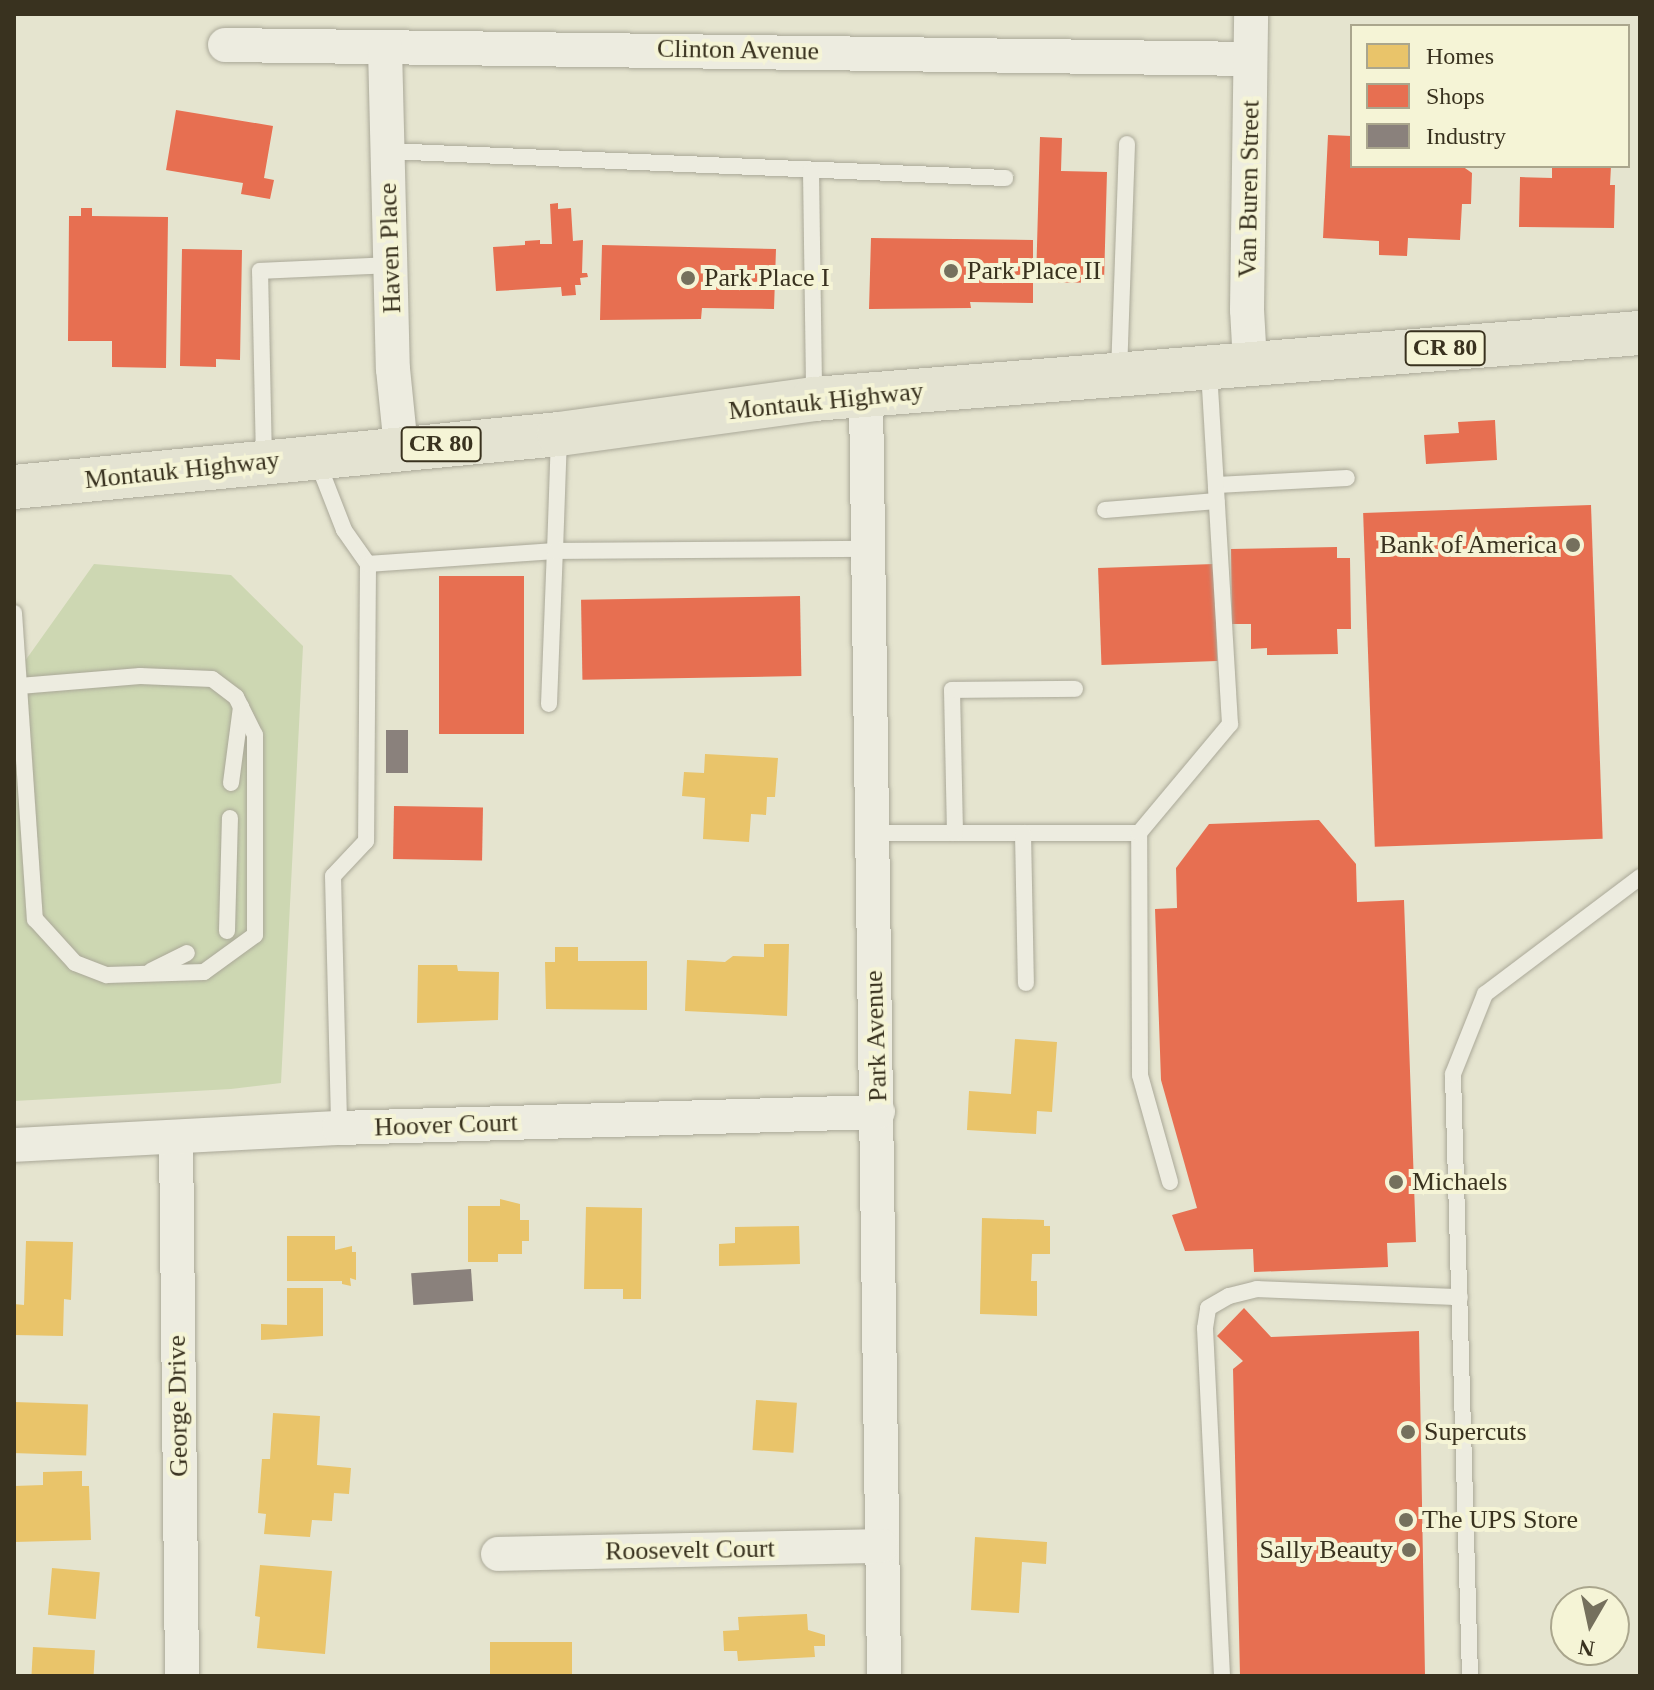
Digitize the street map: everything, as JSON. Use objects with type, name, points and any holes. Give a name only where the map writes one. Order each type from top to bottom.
[{"type":"main road","name":"Montauk Highway","points":[[14,487],[559,434],[814,399],[1640,333]]},
{"type":"street","name":"Van Buren Street","points":[[1230,365],[1247,310],[1251,14]]},
{"type":"street","name":"Clinton Avenue","points":[[225,45],[1250,59]]},
{"type":"street","name":"Haven Place","points":[[385,48],[393,369],[401,448]]},
{"type":"street","name":"Park Avenue","points":[[866,397],[884,1676]]},
{"type":"street","name":"Hoover Court","points":[[14,1145],[339,1128],[878,1112]]},
{"type":"street","name":"George Drive","points":[[176,1137],[182,1676]]},
{"type":"street","name":"Roosevelt Court","points":[[498,1554],[881,1546]]},
{"type":"lane","points":[[1119,374],[1127,144]]},
{"type":"lane","points":[[387,151],[1005,178]]},
{"type":"lane","points":[[811,171],[814,399]]},
{"type":"lane","points":[[264,462],[260,271],[390,265]]},
{"type":"lane","points":[[1170,1182],[1140,1075],[1139,833],[1207,756],[1230,724],[1217,493],[1230,365]]},
{"type":"lane","points":[[549,704],[559,434]]},
{"type":"lane","points":[[316,457],[344,530],[368,564],[366,841],[333,876],[339,1128]]},
{"type":"lane","points":[[1105,510],[1347,478]]},
{"type":"lane","points":[[368,564],[555,551],[868,549]]},
{"type":"lane","points":[[14,613],[19,686],[35,919],[75,963],[107,975],[204,972],[255,935],[255,735],[236,697],[212,679],[140,676],[19,686]]},
{"type":"lane","points":[[955,833],[952,690],[1075,689]]},
{"type":"lane","points":[[231,783],[241,707]]},
{"type":"lane","points":[[227,931],[230,818]]},
{"type":"lane","points":[[870,833],[1139,833]]},
{"type":"lane","points":[[1023,833],[1026,983]]},
{"type":"lane","points":[[1470,1676],[1453,1074],[1485,994],[1640,877]]},
{"type":"lane","points":[[146,974],[187,953]]},
{"type":"lane","points":[[1222,1676],[1205,1328],[1208,1308],[1229,1296],[1257,1289],[1460,1297]]},
{"type":"green space","points":[[94,564],[231,575],[303,646],[281,1083],[231,1089],[14,1101],[14,667],[25,661]]},
{"type":"building: Homes","points":[[705,754],[778,758],[775,797],[767,797],[766,815],[751,814],[749,842],[703,839],[705,798],[682,796],[684,772],[704,773]]},
{"type":"building: Homes","points":[[764,944],[789,944],[787,1016],[685,1011],[687,960],[725,962],[733,956],[764,957]]},
{"type":"building: Homes","points":[[555,947],[578,947],[578,961],[647,961],[647,1010],[546,1009],[545,962],[555,962]]},
{"type":"building: Homes","points":[[418,965],[457,965],[458,971],[499,972],[498,1020],[417,1023]]},
{"type":"building: Homes","points":[[1015,1039],[1057,1042],[1052,1112],[1037,1111],[1036,1134],[967,1130],[969,1091],[1011,1094]]},
{"type":"building: Homes","points":[[500,1199],[520,1204],[520,1220],[529,1220],[529,1241],[522,1241],[522,1254],[498,1254],[498,1262],[468,1262],[468,1206],[500,1206]]},
{"type":"building: Homes","points":[[586,1207],[642,1208],[641,1299],[623,1299],[623,1289],[584,1289]]},
{"type":"building: Homes","points":[[982,1218],[1044,1220],[1044,1226],[1050,1226],[1050,1254],[1032,1254],[1031,1281],[1037,1281],[1037,1316],[980,1314]]},
{"type":"building: Homes","points":[[799,1226],[800,1264],[719,1266],[719,1244],[735,1243],[735,1227]]},
{"type":"building: Homes","points":[[287,1236],[335,1236],[335,1250],[352,1246],[352,1252],[356,1252],[356,1280],[350,1278],[351,1286],[342,1284],[342,1281],[287,1281]]},
{"type":"building: Homes","points":[[26,1241],[73,1242],[71,1300],[64,1299],[63,1336],[14,1335],[14,1304],[24,1305]]},
{"type":"building: Homes","points":[[287,1288],[323,1288],[323,1336],[261,1340],[261,1324],[287,1325]]},
{"type":"building: Homes","points":[[756,1400],[797,1403],[793,1453],[753,1450]]},
{"type":"building: Homes","points":[[14,1402],[88,1405],[86,1456],[14,1453]]},
{"type":"building: Homes","points":[[273,1413],[320,1416],[317,1465],[351,1468],[349,1494],[334,1493],[332,1521],[312,1520],[310,1537],[264,1534],[266,1514],[258,1513],[262,1459],[270,1459]]},
{"type":"building: Homes","points":[[82,1471],[82,1486],[89,1486],[91,1540],[14,1542],[14,1486],[43,1485],[43,1472]]},
{"type":"building: Homes","points":[[975,1537],[1047,1542],[1046,1564],[1022,1562],[1019,1613],[971,1610]]},
{"type":"building: Homes","points":[[260,1565],[332,1571],[325,1654],[257,1648],[260,1617],[255,1616]]},
{"type":"building: Homes","points":[[52,1568],[100,1572],[96,1619],[48,1615]]},
{"type":"building: Homes","points":[[807,1614],[808,1630],[825,1635],[825,1646],[814,1646],[815,1657],[738,1661],[737,1651],[724,1651],[723,1631],[739,1630],[738,1617]]},
{"type":"building: Homes","points":[[490,1642],[572,1642],[572,1676],[490,1676]]},
{"type":"building: Homes","points":[[33,1647],[95,1650],[94,1676],[31,1676]]},
{"type":"building: Shops","points":[[176,110],[273,126],[264,178],[274,180],[270,199],[241,194],[243,183],[166,170]]},
{"type":"building: Shops","points":[[1328,135],[1350,136],[1350,168],[1465,168],[1472,173],[1471,204],[1462,204],[1460,240],[1408,238],[1407,256],[1379,255],[1379,241],[1323,238]]},
{"type":"building: Shops","points":[[1040,137],[1062,138],[1061,171],[1107,172],[1104,283],[1036,282]]},
{"type":"building: Shops","points":[[1552,168],[1611,168],[1610,185],[1615,185],[1614,228],[1519,227],[1520,177],[1552,178]]},
{"type":"building: Shops","points":[[558,203],[558,209],[571,208],[573,241],[583,240],[582,273],[587,273],[588,277],[580,278],[581,285],[575,285],[576,295],[562,296],[561,287],[496,291],[493,247],[525,245],[525,241],[540,240],[540,244],[552,244],[550,204]]},
{"type":"building: Shops","points":[[81,208],[92,208],[92,216],[168,217],[166,368],[112,367],[112,341],[68,341],[69,216],[81,216]]},
{"type":"building: Shops","name":"Park Place II","points":[[871,238],[1033,240],[1033,303],[970,302],[971,308],[869,309]]},
{"type":"building: Shops","name":"Park Place I","points":[[602,245],[776,249],[774,309],[702,308],[701,319],[600,320]]},
{"type":"building: Shops","points":[[182,249],[242,250],[240,360],[216,359],[216,367],[180,366]]},
{"type":"building: Shops","points":[[1495,420],[1497,460],[1426,464],[1424,435],[1459,433],[1458,422]]},
{"type":"building: Shops","points":[[1591,505],[1603,839],[1375,847],[1363,513]]},
{"type":"building: Shops","points":[[1337,547],[1337,558],[1350,558],[1351,629],[1337,629],[1338,654],[1267,655],[1267,648],[1251,649],[1251,624],[1232,624],[1231,549]]},
{"type":"building: Shops","points":[[1214,564],[1217,661],[1101,665],[1098,568]]},
{"type":"building: Shops","points":[[439,576],[524,576],[524,734],[439,734]]},
{"type":"building: Shops","points":[[800,596],[801,676],[582,680],[581,600]]},
{"type":"building: Shops","points":[[394,806],[483,808],[482,861],[393,859]]},
{"type":"building: Shops","points":[[1319,820],[1356,864],[1357,902],[1404,900],[1416,1242],[1387,1243],[1388,1267],[1254,1272],[1253,1249],[1185,1251],[1172,1215],[1197,1208],[1161,1080],[1155,909],[1177,908],[1176,868],[1209,824]]},
{"type":"building: Shops","points":[[1244,1308],[1271,1337],[1419,1331],[1425,1675],[1240,1676],[1233,1369],[1243,1361],[1217,1336]]},
{"type":"building: Industry","points":[[386,730],[408,730],[408,773],[386,773]]},
{"type":"building: Industry","points":[[471,1269],[473,1301],[413,1305],[411,1273]]},
{"type":"place","name":"Park Place II","points":[[951,271]]},
{"type":"place","name":"Park Place I","points":[[688,278]]},
{"type":"place","name":"Bank of America","points":[[1573,545]]},
{"type":"place","name":"Michaels","points":[[1396,1182]]},
{"type":"place","name":"Supercuts","points":[[1408,1432]]},
{"type":"place","name":"The UPS Store","points":[[1406,1520]]},
{"type":"place","name":"Sally Beauty","points":[[1409,1550]]}]
